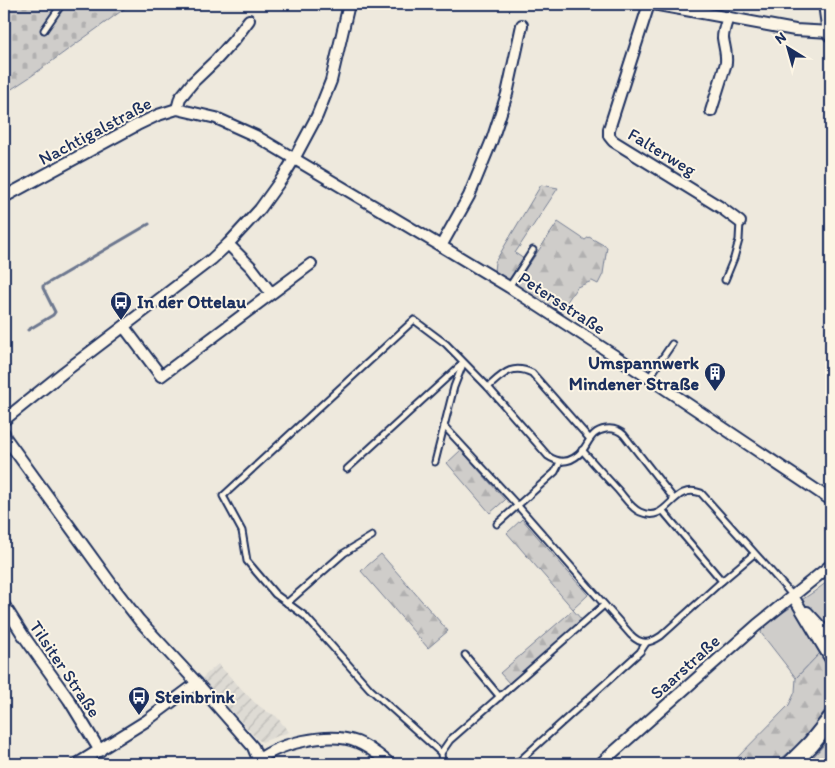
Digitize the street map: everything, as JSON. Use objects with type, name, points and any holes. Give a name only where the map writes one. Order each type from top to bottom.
[{"type":"main road","points":[[827,4],[831,32]]},
{"type":"main road","points":[[791,764],[811,744],[831,719]]},
{"type":"street","points":[[4,420],[200,269],[228,244],[260,210],[284,177],[317,116],[331,81],[349,4]]},
{"type":"street","points":[[651,4],[795,30],[831,32]]},
{"type":"street","name":"Falterweg","points":[[651,4],[609,129],[609,136],[613,141],[720,207],[740,222]]},
{"type":"street","points":[[711,111],[726,63],[723,38],[728,17]]},
{"type":"street","name":"Nachtigalstraße","points":[[176,109],[180,98],[193,82],[216,60],[249,20]]},
{"type":"street","points":[[441,246],[469,196],[492,140],[507,94],[522,25]]},
{"type":"street","name":"Nachtigalstraße","points":[[4,197],[137,124],[158,114],[176,109],[216,118],[256,136],[294,160]]},
{"type":"street","name":"Petersstraße","points":[[294,160],[508,287],[649,378],[831,500]]},
{"type":"street","points":[[228,244],[251,267],[271,294]]},
{"type":"street","points":[[124,327],[161,376],[310,264]]},
{"type":"street","points":[[4,433],[121,597],[139,620],[253,747],[258,763],[280,748],[302,740],[336,738],[356,742],[390,764]]},
{"type":"street","name":"Saarstraße","points":[[600,764],[744,636],[831,565]]},
{"type":"street","points":[[793,596],[831,638]]},
{"type":"street","points":[[793,596],[831,660]]},
{"type":"street","name":"Tilsiter Straße","points":[[4,605],[69,700],[100,751]]},
{"type":"street","points":[[78,764],[146,721],[197,683]]},
{"type":"lane","points":[[44,30],[62,4]]},
{"type":"lane","points":[[725,280],[739,240],[740,222]]},
{"type":"lane","points":[[508,287],[533,250]]},
{"type":"lane","points":[[441,753],[370,689],[305,616],[275,594],[247,561],[242,531],[223,496],[414,320],[446,344],[488,387],[548,456],[560,462],[569,461],[582,450],[589,438],[596,433],[612,429],[621,432],[674,499]]},
{"type":"lane","points":[[649,378],[672,344]]},
{"type":"lane","points":[[435,462],[454,386],[463,363]]},
{"type":"lane","points":[[347,469],[463,363]]},
{"type":"lane","points":[[488,387],[510,370],[518,368],[532,373],[589,438]]},
{"type":"lane","points":[[444,426],[518,506],[635,639],[646,642],[653,641],[661,636],[754,554]]},
{"type":"lane","points":[[582,450],[635,509],[646,514],[663,511],[674,499],[687,491],[694,490],[701,493],[793,596]]},
{"type":"lane","points":[[498,524],[555,472],[560,462]]},
{"type":"lane","points":[[663,511],[722,581]]},
{"type":"lane","points":[[287,603],[344,553],[372,536]]},
{"type":"lane","points":[[442,764],[441,753],[450,740],[604,605]]},
{"type":"lane","points":[[516,764],[640,652],[646,642]]},
{"type":"lane","points":[[465,656],[500,697]]},
{"type":"shaded area","points":[[218,664],[254,702],[276,716],[289,732],[262,742],[257,739],[202,678]]},
{"type":"green space","points":[[4,4],[131,4],[4,94]]},
{"type":"green space","points":[[541,185],[558,188],[515,253],[530,263],[558,222],[585,240],[589,237],[607,247],[603,274],[598,284],[592,281],[577,287],[560,312],[494,271],[495,262]]},
{"type":"green space","points":[[461,450],[505,500],[490,513],[447,463]]},
{"type":"green space","points":[[522,519],[588,595],[573,609],[507,533]]},
{"type":"green space","points":[[381,554],[448,631],[428,648],[361,571]]},
{"type":"green space","points":[[831,579],[831,643],[796,678],[761,633],[762,628]]},
{"type":"green space","points":[[573,610],[582,620],[509,683],[500,673]]},
{"type":"green space","points":[[820,653],[826,662],[831,676],[831,701],[816,723],[795,747],[775,764],[731,764],[789,705],[795,692],[796,678]]},
{"type":"green space","points":[[831,737],[831,753],[820,764],[807,764]]},
{"type":"waterway","points":[[340,23],[343,4]]},
{"type":"waterway","points":[[324,85],[328,73]]},
{"type":"waterway","points":[[310,118],[316,106]]},
{"type":"waterway","points":[[28,330],[55,312],[43,286],[149,224]]},
{"type":"place","name":"In der Ottelau","points":[[121,321]]},
{"type":"place","name":"Umspannwerk Mindener Straße","points":[[715,392]]},
{"type":"place","name":"Steinbrink","points":[[139,716]]}]
